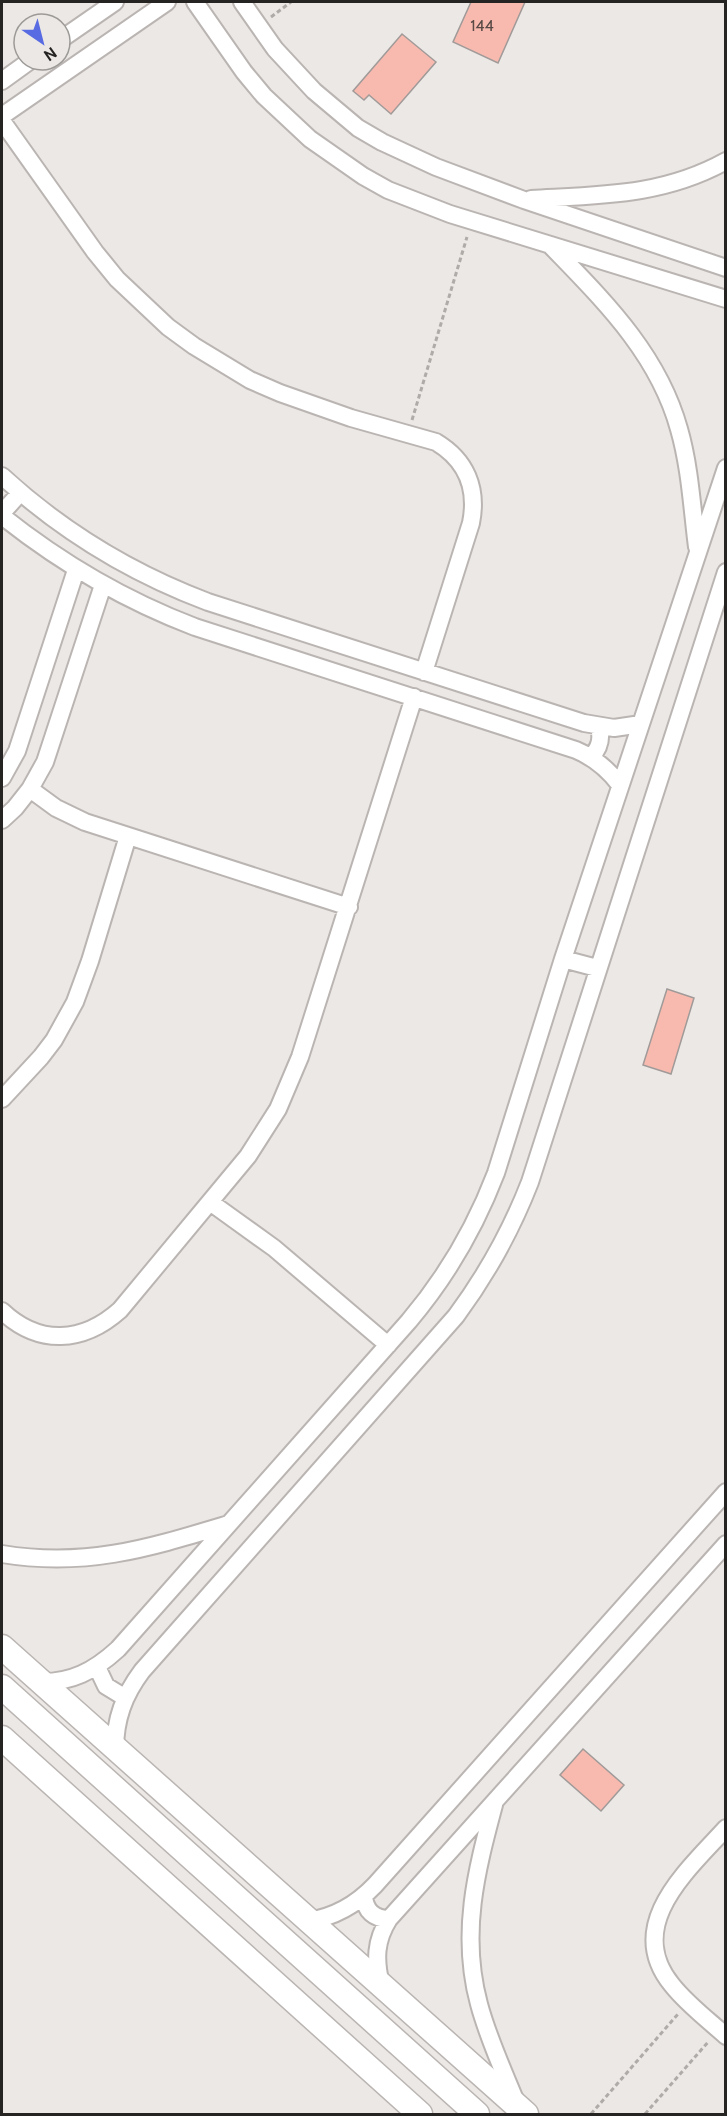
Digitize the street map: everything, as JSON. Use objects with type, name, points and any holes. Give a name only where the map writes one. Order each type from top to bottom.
[{"type":"main road","points":[[2,1647],[522,2111]]},
{"type":"main road","points":[[2,1687],[477,2115]]},
{"type":"main road","points":[[2,1738],[420,2115]]},
{"type":"street","points":[[72,31],[115,2]]},
{"type":"street","points":[[2,116],[167,2]]},
{"type":"street","points":[[195,2],[244,72],[286,119],[336,159],[388,190],[472,221],[725,298]]},
{"type":"street","points":[[242,2],[275,49],[314,92],[358,128],[391,147],[436,168],[524,200],[726,268]]},
{"type":"street","points":[[72,49],[82,60]]},
{"type":"street","points":[[2,81],[14,72]]},
{"type":"street","points":[[2,121],[95,252],[117,279],[168,327],[221,364],[250,380],[315,406],[436,442],[455,456],[468,476],[474,499],[471,523],[424,672]]},
{"type":"street","points":[[524,200],[634,193],[679,181],[726,161]]},
{"type":"street","points":[[550,245],[618,316],[659,378],[679,429],[698,552]]},
{"type":"street","points":[[39,1682],[65,1681],[77,1677],[98,1667],[118,1649],[428,1299],[465,1243],[496,1173],[563,959],[726,468]]},
{"type":"street","points":[[2,476],[62,526],[103,553],[172,588],[208,602],[599,726],[614,728],[641,724]]},
{"type":"street","points":[[20,493],[2,515],[25,535],[76,570],[157,613],[565,746],[591,757],[604,767],[620,785]]},
{"type":"street","points":[[2,778],[17,751],[76,570]]},
{"type":"street","points":[[115,1750],[116,1723],[124,1697],[142,1671],[436,1340],[474,1292],[506,1239],[530,1182],[726,572]]},
{"type":"street","points":[[2,820],[30,789],[45,762],[103,585]]},
{"type":"street","points":[[2,1311],[21,1326],[48,1335],[62,1337],[75,1335],[99,1326],[120,1310],[248,1156],[290,1083],[349,907],[414,698]]},
{"type":"street","points":[[591,757],[601,740],[599,726]]},
{"type":"street","points":[[30,789],[43,800],[70,816],[349,907]]},
{"type":"street","points":[[2,1099],[41,1057],[75,1002],[90,961],[128,836]]},
{"type":"street","points":[[563,959],[597,968]]},
{"type":"street","points":[[210,1202],[274,1248],[387,1346]]},
{"type":"street","points":[[308,1921],[337,1913],[364,1896],[726,1492]]},
{"type":"street","points":[[2,1554],[50,1559],[106,1556],[152,1547],[230,1524]]},
{"type":"street","points":[[381,1986],[376,1954],[382,1930],[389,1919],[726,1544]]},
{"type":"street","points":[[98,1667],[106,1686],[124,1697]]},
{"type":"street","points":[[495,1803],[473,1890],[470,1946],[473,1974],[483,2020],[522,2111]]},
{"type":"street","points":[[722,2033],[688,2003],[671,1983],[658,1961],[655,1948],[659,1911],[671,1889],[726,1828]]},
{"type":"street","points":[[364,1896],[366,1906],[372,1915],[389,1919]]},
{"type":"path","points":[[259,26],[291,2]]},
{"type":"path","points":[[408,433],[472,221]]},
{"type":"path","points":[[591,2115],[688,2003]]},
{"type":"path","points":[[645,2115],[722,2033]]},
{"type":"building","points":[[471,2],[525,2],[498,63],[453,42]]},
{"type":"building","points":[[402,34],[436,62],[391,114],[369,95],[364,100],[353,91]]},
{"type":"building","points":[[667,989],[694,998],[671,1074],[643,1065]]},
{"type":"building","points":[[583,1749],[624,1785],[601,1811],[560,1775]]}]
